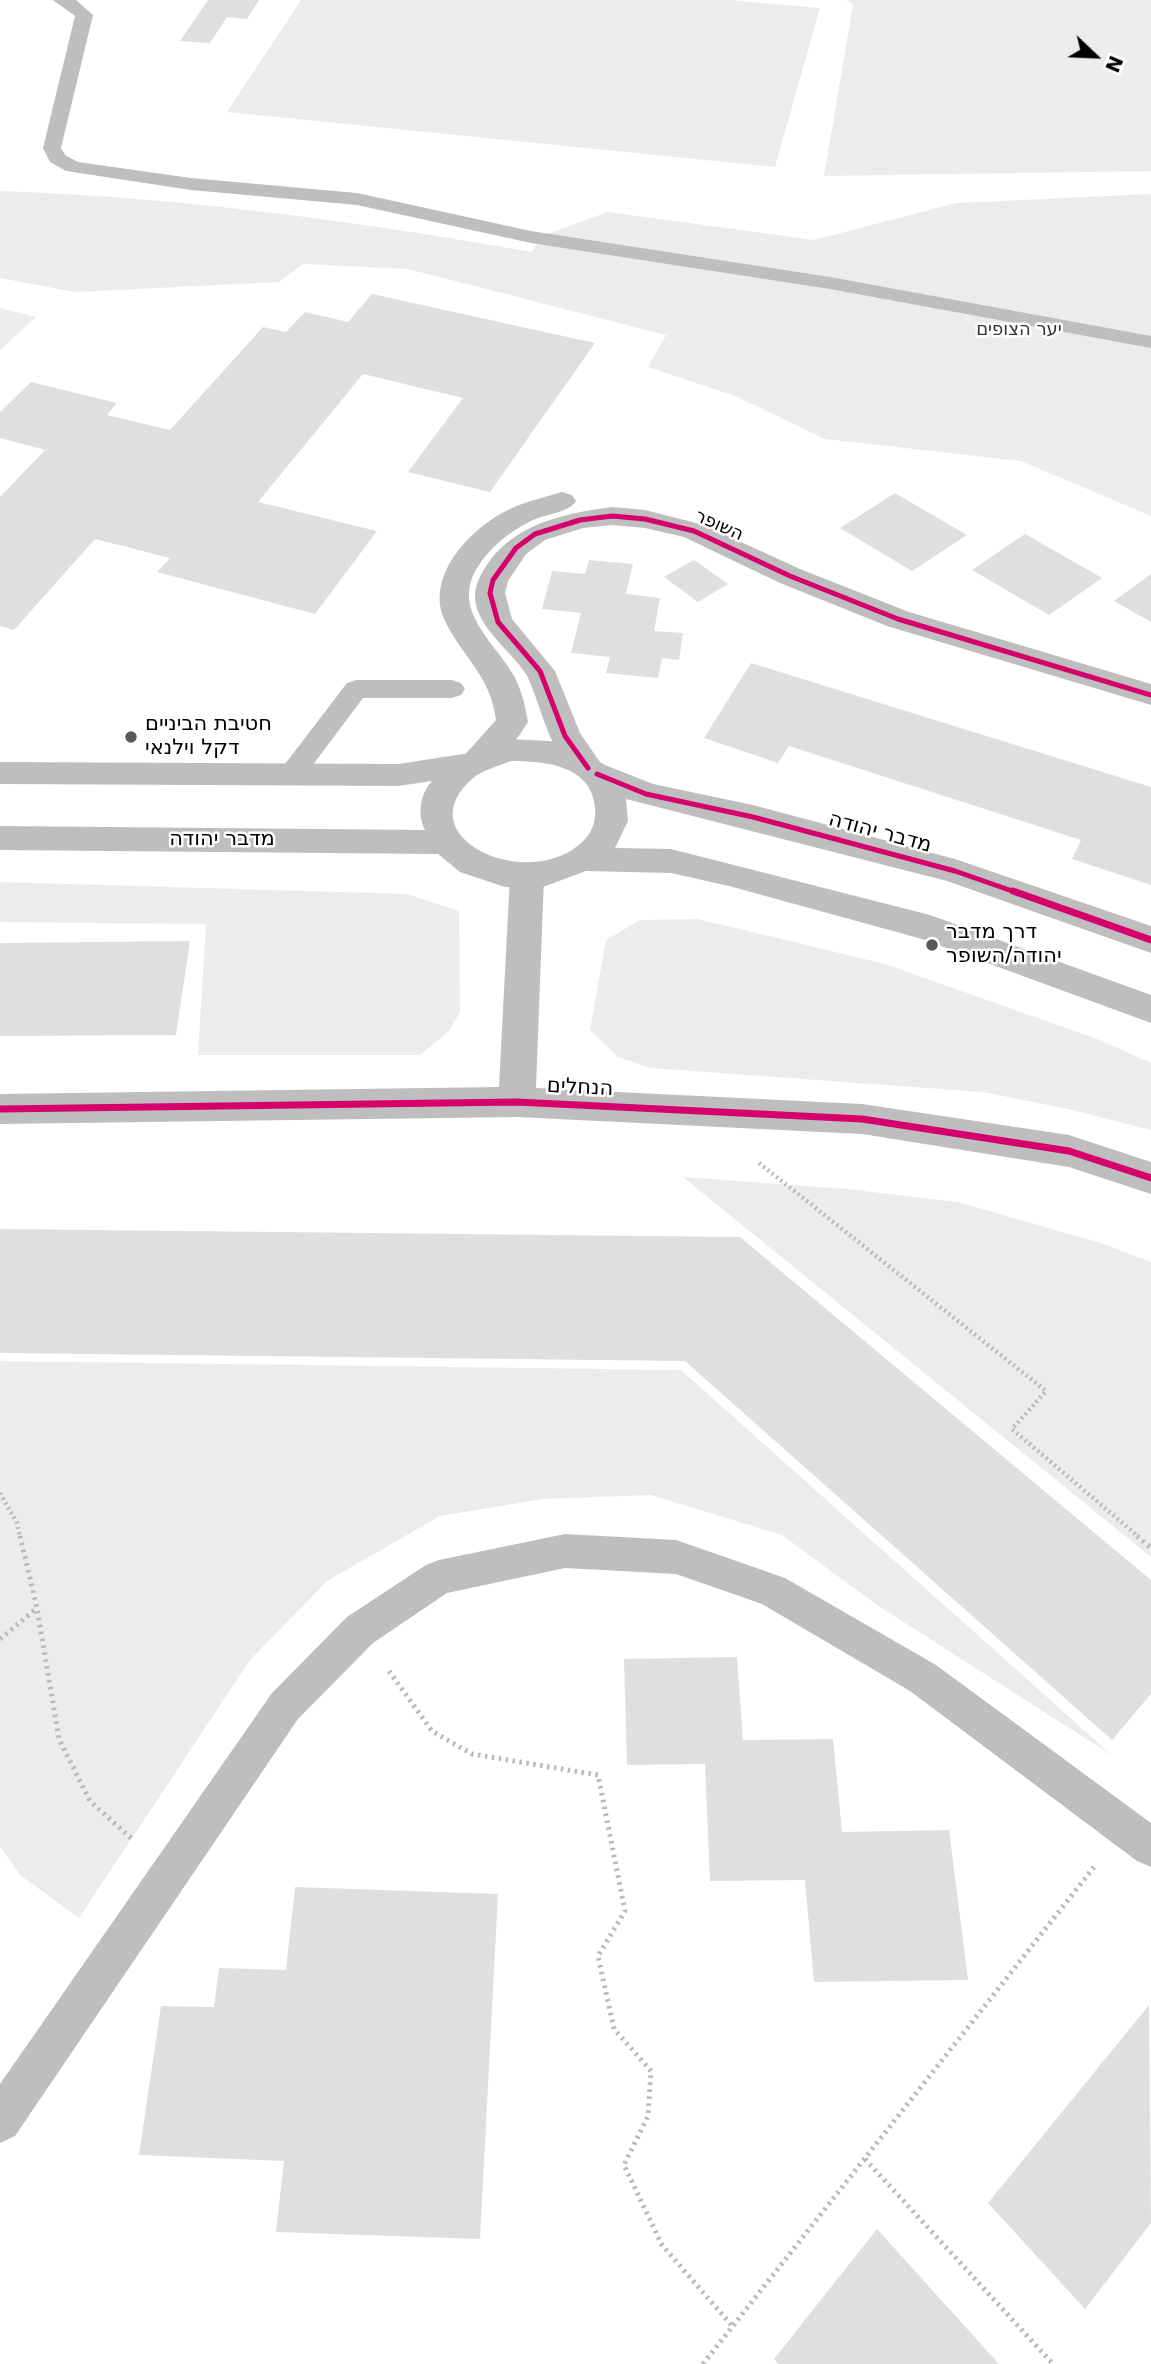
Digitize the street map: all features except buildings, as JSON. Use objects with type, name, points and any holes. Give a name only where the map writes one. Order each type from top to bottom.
[{"type":"street","name":"השופר","points":[[474,761],[512,722],[513,704],[504,680],[464,631],[455,614],[453,593],[458,575],[486,536],[512,518],[537,507],[571,499],[604,498],[662,510],[722,544]]},
{"type":"street","name":"השופר","points":[[592,771],[565,736],[540,671],[498,622],[492,609],[490,593],[501,566],[516,548],[535,534],[580,520],[601,517],[671,524],[898,619],[1151,695]]},
{"type":"street","points":[[0,773],[398,775],[474,761],[507,750],[547,750],[575,759],[592,771],[612,800],[612,823],[601,844],[585,859],[558,871],[527,876],[490,872],[463,860],[444,842],[434,821],[440,792],[455,772],[474,761]]},
{"type":"street","name":"מדבר יהודה","points":[[592,771],[646,794],[753,817],[955,871],[1151,940]]},
{"type":"street","name":"מדבר יהודה","points":[[0,838],[444,842]]},
{"type":"street","points":[[585,859],[671,861],[729,874],[930,928],[1151,1009]]},
{"type":"street","points":[[517,1102],[527,876]]},
{"type":"street","name":"הנחלים","points":[[0,1109],[517,1102],[862,1119],[1069,1151],[1151,1178]]},
{"type":"lane","points":[[61,0],[75,5],[84,15],[51,148],[57,158],[73,167],[191,184],[357,199],[531,237],[830,283],[1151,342]]},
{"type":"lane","points":[[291,775],[356,689],[452,689]]},
{"type":"lane","points":[[0,2121],[285,1706],[360,1630],[439,1577],[565,1551],[676,1557],[772,1590],[923,1678],[1138,1837]]},
{"type":"path","points":[[758,1162],[1046,1391],[1012,1429],[1151,1548]]},
{"type":"path","points":[[0,1493],[16,1523],[37,1608],[59,1739],[90,1801],[171,1873]]},
{"type":"path","points":[[0,1639],[37,1608]]},
{"type":"path","points":[[360,1630],[432,1731],[472,1754],[598,1775],[625,1911],[598,1956],[614,2029],[651,2071],[648,2116],[625,2165],[662,2245],[733,2327]]},
{"type":"path","points":[[704,2364],[865,2158],[1138,1837]]},
{"type":"path","points":[[865,2158],[1053,2364]]},
{"type":"green space","points":[[301,0],[729,0],[820,8],[775,167],[227,112]]},
{"type":"green space","points":[[846,0],[1151,0],[1151,171],[824,176],[853,4]]},
{"type":"green space","name":"יער הצופים","points":[[0,191],[133,199],[267,212],[531,252],[544,235],[608,212],[814,240],[956,203],[1151,194],[1151,516],[1021,461],[825,439],[735,396],[648,367],[666,335],[408,269],[303,264],[279,282],[75,292],[0,278]]},
{"type":"green space","points":[[0,308],[36,317],[0,350]]},
{"type":"green space","points":[[0,882],[407,894],[459,911],[460,1012],[449,1031],[420,1055],[198,1055],[206,924],[0,922]]},
{"type":"green space","points":[[698,919],[885,964],[1100,1040],[1151,1063],[1151,1130],[1068,1109],[983,1092],[650,1068],[618,1057],[590,1030],[606,940],[640,920]]},
{"type":"green space","points":[[683,1177],[847,1189],[958,1202],[1101,1243],[1151,1262],[1151,1557]]},
{"type":"green space","points":[[0,1361],[681,1370],[1113,1756],[877,1605],[782,1535],[651,1495],[543,1499],[440,1516],[327,1581],[250,1660],[79,1918],[20,1875],[0,1846]]},
{"type":"cycle path","points":[[588,768],[565,736],[540,671],[498,622],[490,593],[493,580],[516,548],[535,534],[580,520],[612,516],[645,519],[694,531],[790,576],[898,619],[1151,695]]},
{"type":"cycle path","points":[[597,774],[646,794],[753,817],[955,871],[1151,940]]},
{"type":"cycle path","points":[[0,1109],[517,1102],[862,1119],[1069,1151],[1151,1178]]},
{"type":"place","name":"חטיבת הביניים דקל וילנאי","points":[[131,737]]},
{"type":"place","name":"דרך מדבר יהודה/השופר","points":[[932,945]]}]
